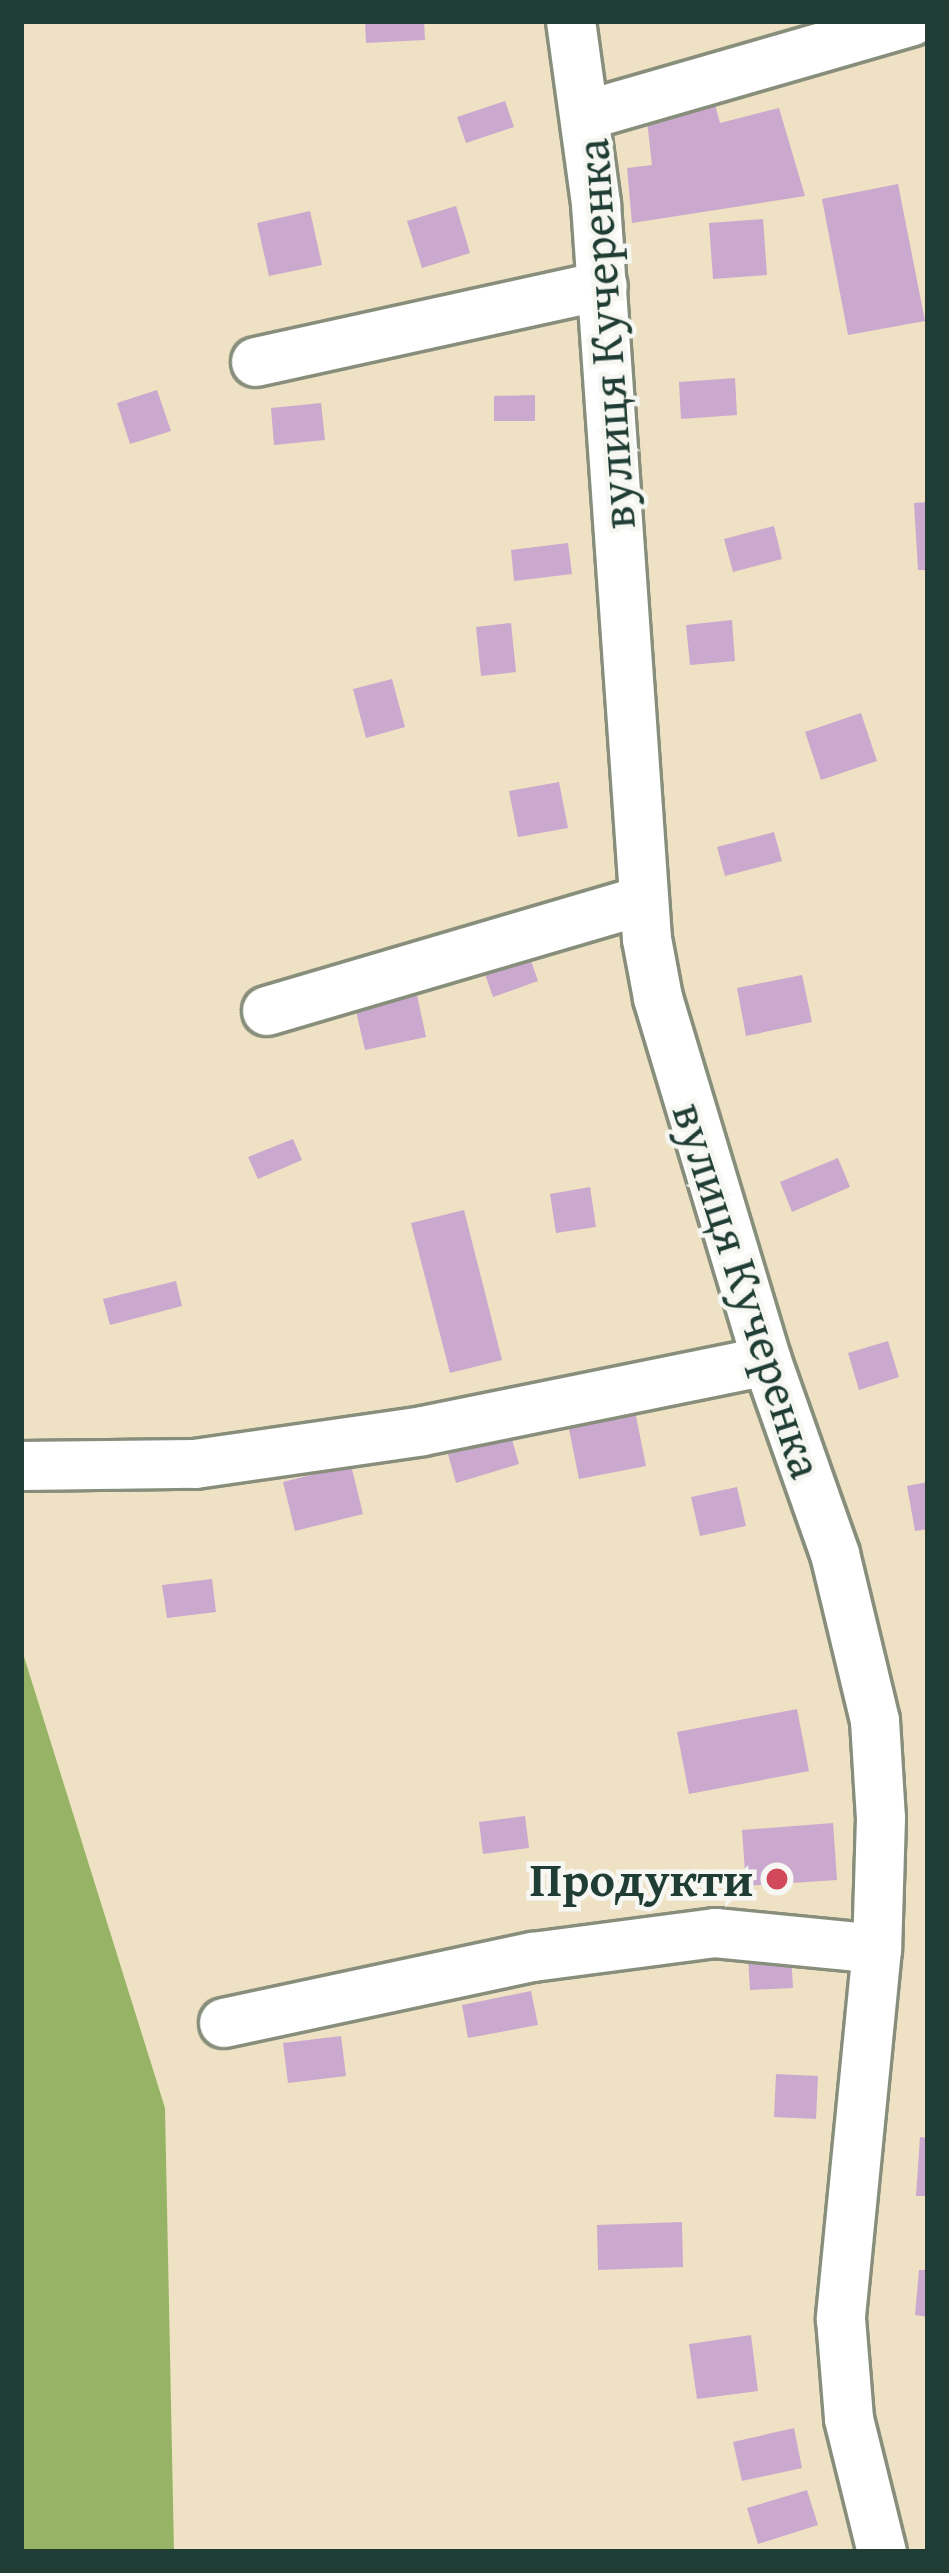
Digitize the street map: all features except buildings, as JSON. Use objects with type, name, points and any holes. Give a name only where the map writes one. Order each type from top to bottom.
[{"type":"street","name":"вулиця Кучеренка","points":[[571,21],[587,115],[603,286],[641,901],[658,998],[767,1361],[835,1554],[875,1721],[881,1818],[877,1949],[841,2319],[849,2419],[882,2552]]},
{"type":"street","points":[[587,115],[912,21]]},
{"type":"street","points":[[256,362],[603,286]]},
{"type":"street","points":[[268,1011],[641,901]]},
{"type":"street","points":[[21,1466],[195,1464],[424,1430],[767,1361]]},
{"type":"street","points":[[224,2023],[533,1957],[715,1933],[877,1949]]},
{"type":"green space","points":[[21,1647],[165,2108],[174,2552],[21,2552]]},
{"type":"place","name":"Продукти","points":[[777,1879]]}]
